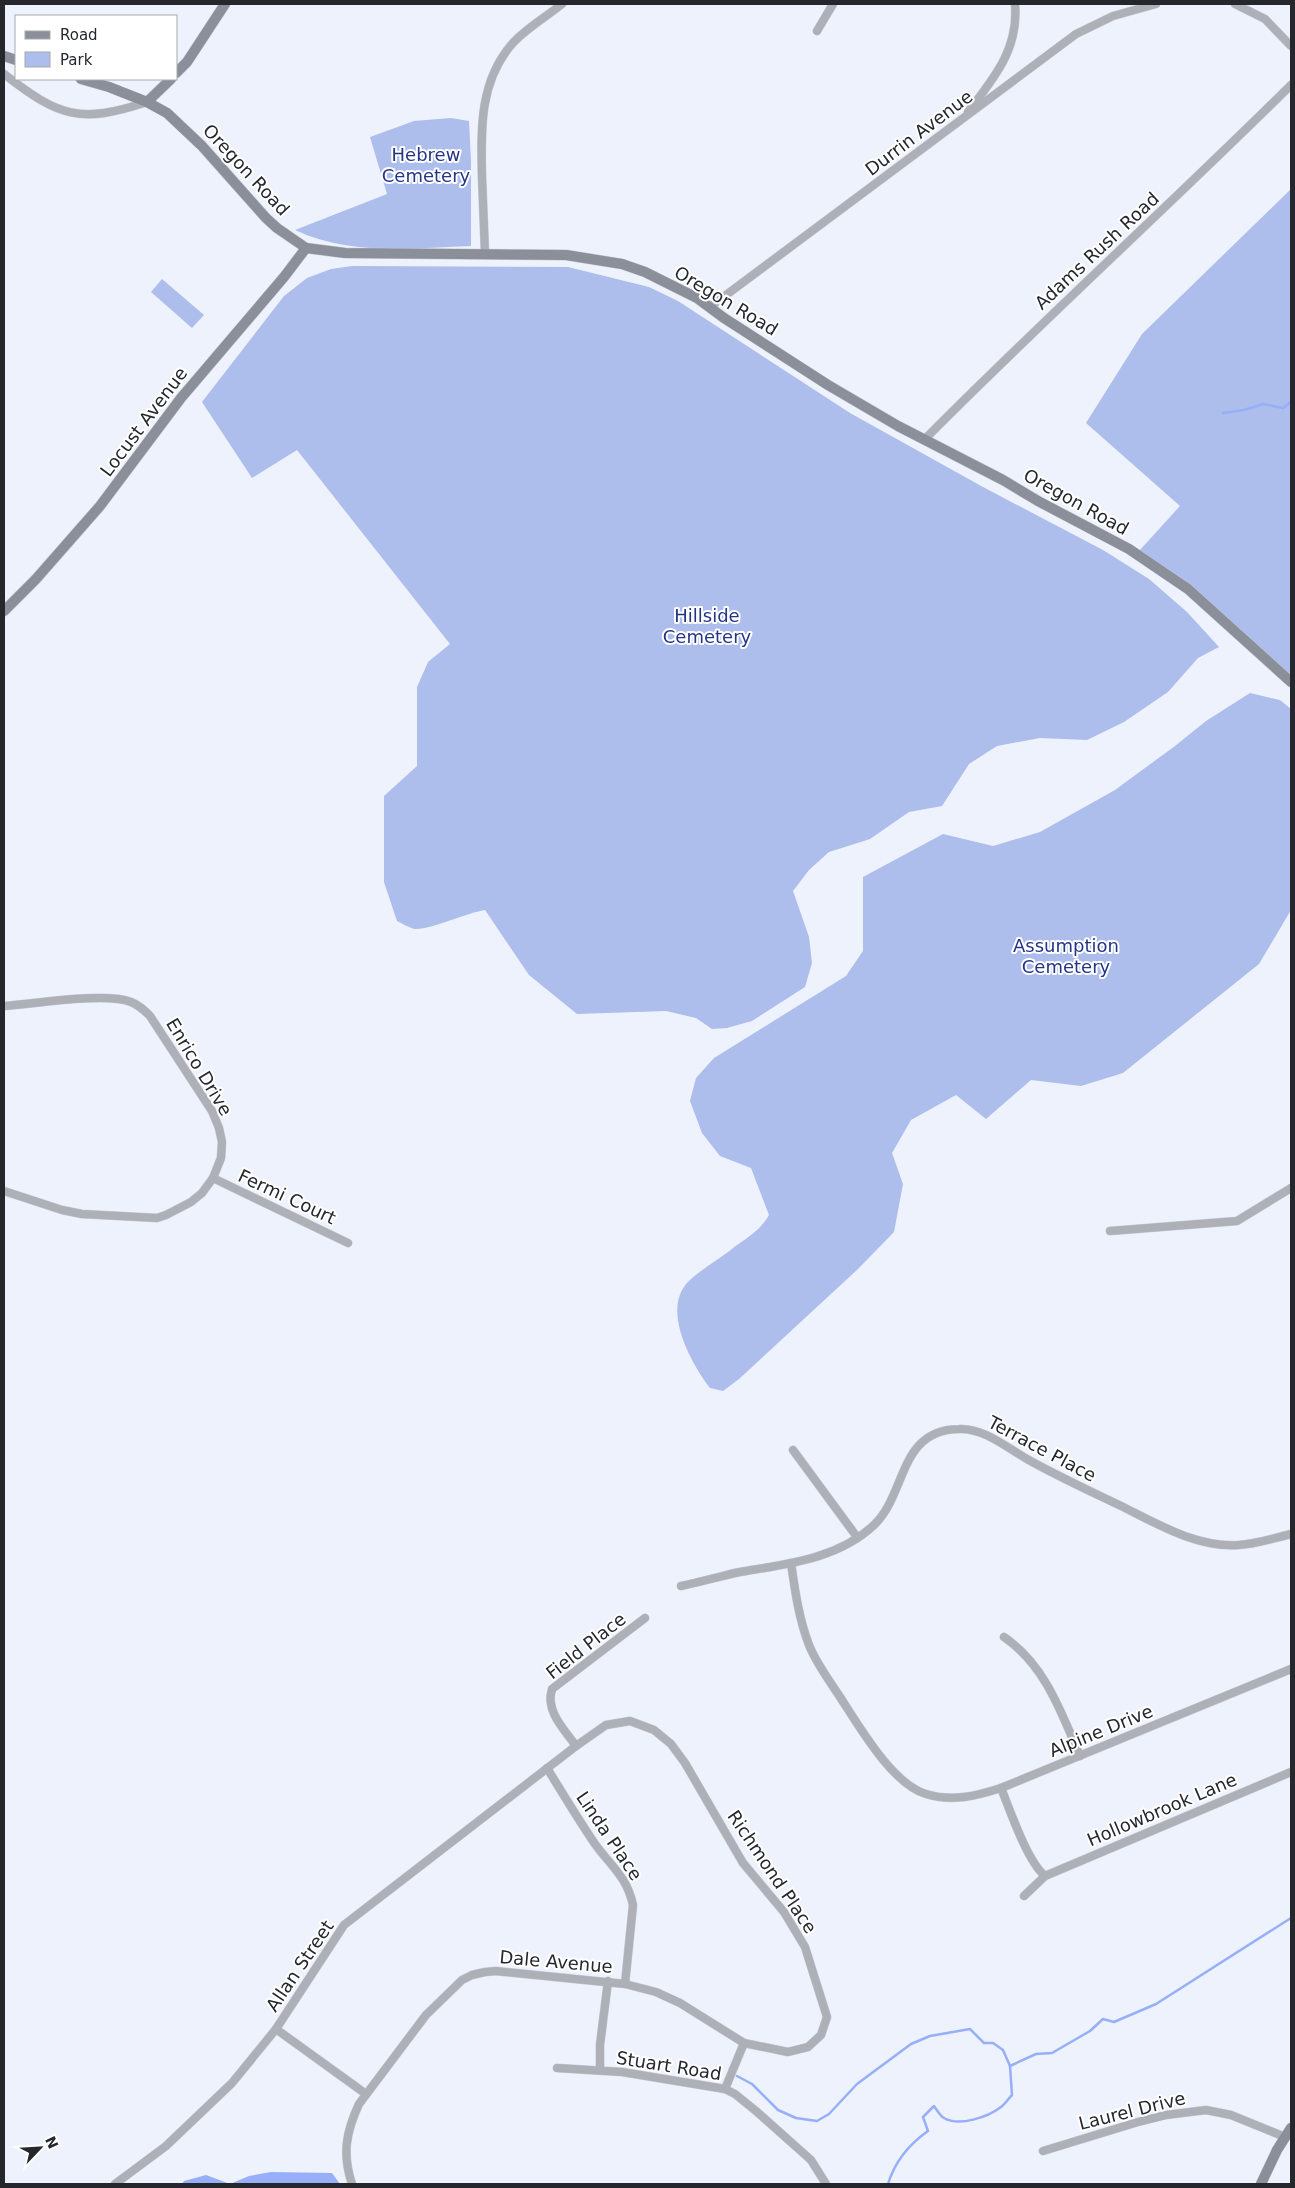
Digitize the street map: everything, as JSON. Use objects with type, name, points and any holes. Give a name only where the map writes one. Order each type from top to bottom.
[{"type":"street","points":[[178,71],[187,62],[225,4]]},
{"type":"street","points":[[485,253],[481,135],[484,102],[489,82],[498,63],[513,43],[562,4]]},
{"type":"street","points":[[817,32],[833,4]]},
{"type":"street","points":[[963,119],[1002,67],[1012,39],[1016,16],[1015,4]]},
{"type":"street","name":"Durrin Avenue","points":[[710,308],[1076,34],[1113,16],[1156,4]]},
{"type":"street","points":[[1235,4],[1265,19],[1291,46]]},
{"type":"street","points":[[4,74],[38,99],[71,114],[103,113],[147,102],[170,80]]},
{"type":"street","name":"Oregon Road","points":[[84,80],[147,102],[182,125],[266,218],[306,248],[353,253],[566,255],[622,264],[645,272],[681,290],[828,385],[924,440],[1003,480],[1038,501],[1129,549],[1173,578],[1291,682]]},
{"type":"street","name":"Adams Rush Road","points":[[924,440],[1291,85]]},
{"type":"street","name":"Locust Avenue","points":[[4,611],[36,579],[100,506],[181,398],[284,278],[306,248]]},
{"type":"street","name":"Enrico Drive","points":[[4,1006],[109,997],[132,1002],[150,1016],[216,1120],[222,1142],[221,1158],[213,1178],[202,1193],[191,1202],[157,1218],[82,1214],[62,1210],[4,1191]]},
{"type":"street","name":"Fermi Court","points":[[213,1178],[348,1243]]},
{"type":"street","points":[[1110,1231],[1237,1220],[1291,1188]]},
{"type":"street","name":"Terrace Place","points":[[682,1586],[738,1573],[791,1564],[825,1554],[857,1537],[875,1524],[888,1507],[903,1470],[920,1444],[941,1432],[958,1428],[987,1435],[1062,1479],[1169,1530],[1193,1539],[1238,1545],[1291,1534]]},
{"type":"street","points":[[793,1450],[857,1537]]},
{"type":"street","name":"Alpine Drive","points":[[791,1564],[798,1609],[809,1645],[820,1666],[870,1742],[896,1773],[908,1785],[917,1790],[925,1794],[944,1798],[966,1797],[1001,1788],[1291,1669]]},
{"type":"street","name":"Field Place","points":[[576,1746],[550,1707],[549,1699],[552,1690],[645,1618]]},
{"type":"street","points":[[1004,1637],[1019,1647],[1038,1670],[1058,1704],[1080,1756]]},
{"type":"street","name":"Richmond Place","points":[[576,1746],[606,1725],[630,1721],[654,1730],[670,1744],[685,1763],[743,1863],[784,1912],[805,1947],[827,2017],[821,2034],[808,2047],[788,2052]]},
{"type":"street","name":"Allan Street","points":[[116,2184],[166,2146],[201,2111],[216,2099],[276,2029],[344,1925],[576,1746]]},
{"type":"street","name":"Linda Place","points":[[547,1768],[596,1846],[626,1882],[631,1894],[633,1905],[625,1984]]},
{"type":"street","name":"Hollowbrook Lane","points":[[1045,1876],[1291,1772]]},
{"type":"street","points":[[1001,1788],[1025,1843],[1039,1871],[1045,1876],[1024,1896]]},
{"type":"street","name":"Dale Avenue","points":[[352,2184],[345,2154],[353,2118],[366,2094],[426,2015],[462,1980],[472,1975],[496,1971],[625,1984],[656,1992],[680,2003],[744,2043],[788,2052]]},
{"type":"street","points":[[600,2070],[600,2045],[608,1981]]},
{"type":"street","points":[[276,2029],[366,2094]]},
{"type":"street","points":[[725,2089],[744,2043]]},
{"type":"street","name":"Stuart Road","points":[[558,2068],[600,2070],[667,2078],[725,2089],[735,2094],[756,2111],[812,2160],[826,2184]]},
{"type":"street","name":"Laurel Drive","points":[[1043,2151],[1138,2122],[1166,2115],[1206,2110],[1231,2115],[1285,2137]]},
{"type":"street","points":[[1261,2184],[1277,2150],[1291,2128]]},
{"type":"green space","name":"Hebrew Cemetery","points":[[451,118],[469,121],[471,246],[404,249],[359,247],[337,244],[295,230],[387,194],[370,137],[414,121]]},
{"type":"green space","points":[[1291,189],[1291,680],[1139,551],[1180,506],[1086,423],[1142,334]]},
{"type":"green space","name":"Hillside Cemetery","points":[[352,266],[568,267],[649,287],[678,301],[850,413],[983,487],[1103,550],[1149,579],[1187,612],[1219,647],[1198,658],[1168,692],[1124,722],[1087,740],[1040,738],[997,746],[969,764],[942,806],[909,812],[870,839],[829,852],[809,870],[793,891],[809,937],[812,963],[805,987],[752,1021],[727,1028],[712,1029],[696,1018],[666,1011],[577,1014],[529,975],[485,910],[422,929],[415,929],[397,921],[384,882],[384,796],[417,766],[417,687],[428,662],[450,644],[297,450],[252,478],[202,402],[284,296],[307,278],[331,269]]},
{"type":"green space","points":[[162,279],[204,315],[192,328],[151,292]]},
{"type":"green space","name":"Assumption Cemetery","points":[[1250,693],[1280,700],[1291,709],[1291,910],[1259,964],[1123,1073],[1081,1086],[1031,1080],[986,1119],[956,1095],[911,1120],[892,1153],[903,1184],[894,1232],[858,1269],[739,1379],[723,1391],[710,1388],[695,1365],[682,1337],[677,1308],[680,1295],[687,1283],[753,1233],[769,1215],[751,1168],[720,1156],[702,1133],[690,1101],[696,1078],[714,1058],[846,976],[863,951],[863,877],[943,834],[993,846],[1040,832],[1115,790],[1206,721]]},
{"type":"shaded area","points":[[271,2172],[332,2173],[340,2184],[230,2184],[249,2176]]},
{"type":"shaded area","points":[[206,2175],[230,2184],[182,2184],[184,2181]]},
{"type":"waterway","points":[[1223,413],[1244,410],[1263,404],[1283,408],[1291,402]]},
{"type":"waterway","points":[[1010,2066],[1036,2054],[1052,2053],[1090,2031],[1103,2019],[1114,2022],[1156,2004],[1291,1918]]},
{"type":"waterway","points":[[737,2076],[752,2084],[778,2110],[796,2118],[817,2121],[829,2114],[857,2084],[911,2044],[930,2036],[970,2029],[984,2043],[993,2043],[1003,2050],[1010,2066],[1012,2095],[995,2111],[973,2120],[950,2121],[944,2118],[934,2106],[923,2117],[928,2131],[903,2154],[894,2168],[888,2184]]}]
